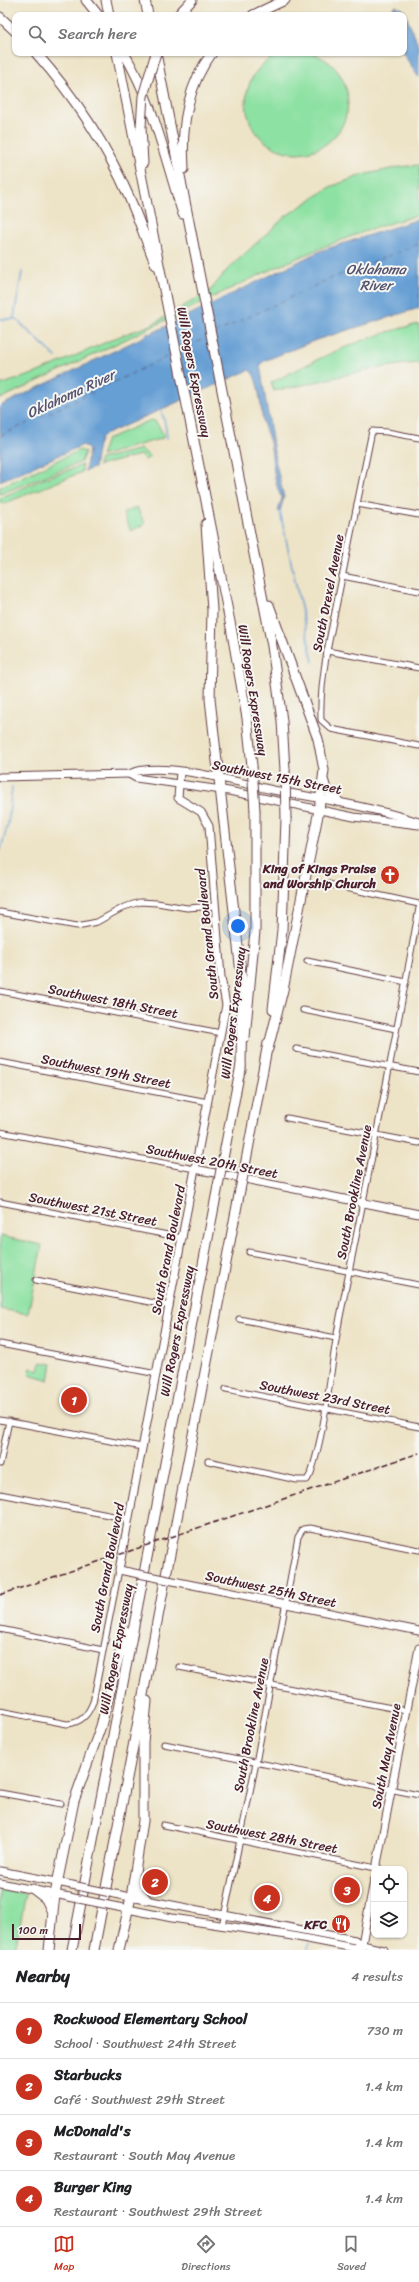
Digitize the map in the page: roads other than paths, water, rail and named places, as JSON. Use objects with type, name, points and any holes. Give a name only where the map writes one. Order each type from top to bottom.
[{"type":"highway","points":[[86,0],[96,12]]},
{"type":"highway","points":[[106,0],[108,12]]},
{"type":"highway","points":[[145,0],[147,12]]},
{"type":"highway","points":[[181,12],[192,0]]},
{"type":"highway","points":[[259,12],[285,0]]},
{"type":"highway","points":[[0,17],[12,28]]},
{"type":"highway","points":[[38,56],[73,98],[109,155],[130,198],[163,281]]},
{"type":"highway","name":"Will Rogers Expressway","points":[[72,1950],[241,1070],[250,997],[255,931],[255,811],[252,766],[240,678],[144,182],[117,56]]},
{"type":"highway","points":[[126,56],[139,80],[153,113],[194,252]]},
{"type":"highway","points":[[144,182],[141,126],[144,90],[155,56]]},
{"type":"highway","name":"Will Rogers Expressway","points":[[94,1950],[268,1048],[282,930],[286,819],[285,770],[276,676],[260,585],[157,56]]},
{"type":"highway","points":[[185,202],[182,142],[185,113],[198,77],[210,56]]},
{"type":"highway","points":[[203,487],[212,610],[210,685],[220,790],[241,975],[241,1070]]},
{"type":"highway","points":[[260,585],[319,743],[324,764],[319,810],[283,990],[268,1048]]},
{"type":"highway","points":[[323,780],[326,790],[338,801]]},
{"type":"highway","points":[[49,1950],[52,1912],[74,1801],[100,1726],[119,1656],[137,1608]]},
{"type":"highway","points":[[119,1950],[131,1897],[143,1821],[143,1742],[154,1636]]},
{"type":"highway","points":[[134,1880],[138,1891],[147,1900]]},
{"type":"highway","points":[[33,1889],[46,1899],[52,1912]]},
{"type":"main road","name":"Southwest 15th Street","points":[[0,776],[130,774],[136,771],[180,772],[356,804],[419,822]]},
{"type":"main road","name":"South Grand Boulevard","points":[[119,1570],[170,1306],[226,999],[221,977],[208,822],[196,808],[178,800],[176,794],[180,772]]},
{"type":"main road","name":"Southwest 15th Street","points":[[130,774],[136,778],[220,790],[354,817],[419,825]]},
{"type":"main road","points":[[354,817],[356,804]]},
{"type":"main road","name":"Southwest 20th Street","points":[[195,1169],[419,1214]]},
{"type":"main road","name":"Southwest 25th Street","points":[[119,1570],[419,1631]]},
{"type":"main road","name":"South May Avenue","points":[[377,1866],[419,1648]]},
{"type":"main road","points":[[0,1870],[224,1916],[355,1940],[361,1948]]},
{"type":"main road","points":[[0,1883],[172,1918],[287,1934],[354,1948],[384,1950]]},
{"type":"main road","points":[[361,1948],[371,1896]]},
{"type":"main road","points":[[172,1918],[175,1906]]},
{"type":"street","name":"South Drexel Avenue","points":[[419,438],[387,432],[372,431],[327,651],[322,686],[321,720],[331,729],[419,746]]},
{"type":"street","points":[[357,504],[419,515]]},
{"type":"street","points":[[342,576],[419,591]]},
{"type":"street","points":[[327,651],[419,668]]},
{"type":"street","points":[[323,883],[419,904]]},
{"type":"street","points":[[0,912],[77,926],[97,922],[124,907],[140,902],[187,908],[215,906]]},
{"type":"street","name":"South Brookline Avenue","points":[[208,1461],[297,1480],[307,1480],[315,1460],[325,1409],[336,1338],[364,1204],[419,908]]},
{"type":"street","points":[[307,961],[406,982]]},
{"type":"street","name":"Southwest 18th Street","points":[[0,991],[221,1033]]},
{"type":"street","points":[[303,1010],[396,1029]]},
{"type":"street","points":[[296,1049],[419,1072]]},
{"type":"street","name":"Southwest 19th Street","points":[[0,1062],[208,1102]]},
{"type":"street","points":[[287,1118],[419,1143]]},
{"type":"street","name":"Southwest 20th Street","points":[[0,1132],[195,1169]]},
{"type":"street","name":"Southwest 21st Street","points":[[0,1202],[182,1238]]},
{"type":"street","points":[[249,1252],[419,1285]]},
{"type":"street","points":[[36,1280],[170,1306]]},
{"type":"street","points":[[239,1319],[336,1338]]},
{"type":"street","points":[[0,1344],[157,1374]]},
{"type":"street","name":"Southwest 23rd Street","points":[[226,1388],[419,1427]]},
{"type":"street","points":[[0,1420],[142,1447]]},
{"type":"street","points":[[0,1464],[8,1422]]},
{"type":"street","points":[[0,1494],[129,1519]]},
{"type":"street","name":"South Brookline Avenue","points":[[222,1926],[256,1763],[298,1537],[303,1529],[310,1528],[419,1550]]},
{"type":"street","name":"South Grand Boulevard","points":[[0,1711],[59,1722],[75,1722],[88,1713],[93,1702],[119,1570]]},
{"type":"street","points":[[0,1630],[103,1650]]},
{"type":"street","points":[[179,1666],[407,1711]]},
{"type":"street","points":[[164,1744],[419,1795]]},
{"type":"street","points":[[0,1793],[61,1804]]},
{"type":"street","name":"Southwest 28th Street","points":[[163,1825],[371,1868]]},
{"type":"water","points":[[395,6],[403,9],[404,12],[391,12]]},
{"type":"water","points":[[407,18],[419,46],[419,78],[405,56],[407,56]]},
{"type":"water","name":"Oklahoma River","points":[[419,219],[419,308],[316,340],[264,361],[260,365],[276,464],[284,497],[280,512],[278,511],[282,498],[279,493],[270,445],[263,422],[257,385],[255,378],[249,370],[102,436],[98,445],[94,468],[85,471],[89,450],[83,445],[0,481],[0,406],[145,336],[147,333],[150,334],[320,251]]},
{"type":"waterway","points":[[14,317],[22,272]]},
{"type":"waterway","points":[[0,319],[16,319],[56,357]]},
{"type":"waterway","points":[[160,407],[165,423],[167,438]]},
{"type":"waterway","points":[[280,512],[313,662]]},
{"type":"waterway","points":[[0,852],[8,824],[12,787]]},
{"type":"waterway","points":[[308,1950],[309,1944]]},
{"type":"railway","points":[[0,1595],[419,1453]]},
{"type":"place","name":"King of Kings Praise and Worship Church","points":[[390,875]]},
{"type":"place","name":"Rockwood Elementary School","points":[[74,1400]]},
{"type":"place","name":"Starbucks","points":[[155,1882]]},
{"type":"place","name":"McDonald's","points":[[347,1890]]},
{"type":"place","name":"Burger King","points":[[267,1898]]},
{"type":"place","name":"KFC","points":[[341,1924]]}]
